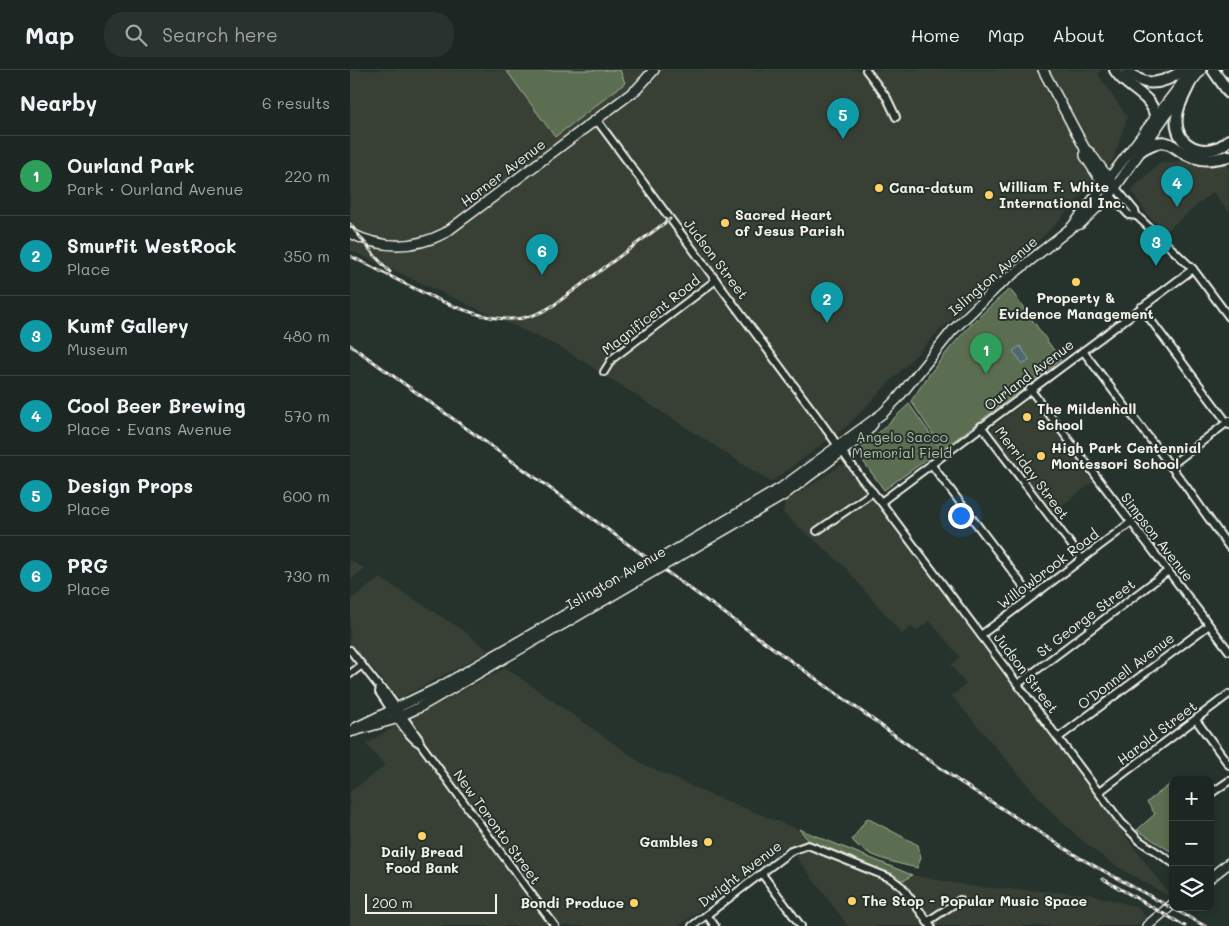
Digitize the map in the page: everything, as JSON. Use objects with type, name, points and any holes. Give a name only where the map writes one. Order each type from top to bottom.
[{"type":"highway","points":[[1115,70],[1124,82],[1152,104],[1155,116]]},
{"type":"highway","points":[[1127,70],[1144,82],[1158,83],[1174,77],[1184,70]]},
{"type":"highway","points":[[1213,70],[1228,92]]},
{"type":"highway","points":[[1190,83],[1176,115],[1180,136],[1188,145],[1200,150],[1218,148],[1229,140]]},
{"type":"highway","points":[[1140,151],[1160,141],[1202,160],[1229,156]]},
{"type":"main road","name":"Horner Avenue","points":[[350,233],[370,242],[393,246],[414,244],[436,238],[480,208],[637,89],[654,70]]},
{"type":"main road","points":[[1043,70],[1085,150],[1085,156],[1110,187]]},
{"type":"main road","name":"Islington Avenue","points":[[1110,187],[1155,116],[1192,70]]},
{"type":"main road","name":"Islington Avenue","points":[[350,731],[398,713],[440,687],[500,657],[782,491],[841,448],[898,398],[959,324],[998,287],[1072,227],[1080,224],[1140,151],[1201,70]]},
{"type":"main road","points":[[1214,875],[1229,863]]},
{"type":"main road","points":[[1149,925],[1169,910]]},
{"type":"street","points":[[866,70],[887,98],[896,117]]},
{"type":"street","name":"Judson Street","points":[[596,119],[871,490],[1099,792],[1135,837],[1169,860]]},
{"type":"street","points":[[1110,187],[1130,217],[1137,216],[1193,269],[1229,317]]},
{"type":"street","name":"Ourland Avenue","points":[[881,502],[1193,269]]},
{"type":"street","name":"Magnificent Road","points":[[604,372],[612,359],[716,280]]},
{"type":"street","points":[[1141,307],[1228,422],[1170,466]]},
{"type":"street","points":[[1083,350],[1229,548]]},
{"type":"street","name":"Simpson Avenue","points":[[1030,389],[1229,651]]},
{"type":"street","name":"Merriday Street","points":[[981,426],[1082,559]]},
{"type":"street","points":[[932,464],[1031,596]]},
{"type":"street","points":[[817,531],[871,490]]},
{"type":"street","name":"Willowbrook Road","points":[[981,635],[1130,523]]},
{"type":"street","name":"St George Street","points":[[1018,684],[1168,571]]},
{"type":"street","name":"O'Donnell Avenue","points":[[1058,738],[1209,625]]},
{"type":"street","name":"New Toronto Street","points":[[350,650],[380,688],[380,692],[398,713],[416,742],[420,743],[555,926]]},
{"type":"street","points":[[350,674],[362,665]]},
{"type":"street","name":"Harold Street","points":[[1099,792],[1229,694]]},
{"type":"street","points":[[1196,720],[1229,765]]},
{"type":"street","points":[[1214,791],[1229,781]]},
{"type":"street","name":"Dwight Avenue","points":[[692,926],[795,849],[805,846],[818,847],[890,878],[902,886],[929,924]]},
{"type":"street","points":[[762,874],[802,926]]},
{"type":"street","points":[[929,924],[960,900]]},
{"type":"street","points":[[707,914],[716,926]]},
{"type":"shaded area","points":[[350,70],[1101,70],[1098,74],[1127,117],[1113,160],[1054,226],[939,331],[848,425],[771,482],[564,349],[350,250]]},
{"type":"shaded area","points":[[1187,161],[1189,164],[1229,162],[1229,212],[1213,192],[1165,232],[1148,215],[1131,190],[1160,163]]},
{"type":"shaded area","name":"High Park Centennial Montessori School","points":[[1030,398],[1093,482],[1053,512],[989,431]]},
{"type":"shaded area","points":[[841,465],[847,466],[1169,896],[1110,862],[1052,813],[952,696],[966,684],[951,665],[960,657],[930,621],[917,630],[910,627],[902,634],[843,565],[783,513],[785,502]]},
{"type":"shaded area","points":[[350,560],[365,569],[350,580]]},
{"type":"shaded area","points":[[380,578],[464,631],[489,651],[398,699],[370,665],[350,681],[350,600]]},
{"type":"shaded area","points":[[506,668],[643,764],[706,793],[916,876],[975,887],[1088,894],[1138,907],[1146,918],[1135,926],[848,926],[792,851],[785,847],[679,926],[350,926],[350,792],[385,766],[366,744],[397,725]]},
{"type":"green space","points":[[506,70],[620,70],[625,83],[555,137]]},
{"type":"green space","points":[[1010,289],[1061,360],[943,449],[911,401],[933,369],[956,341]]},
{"type":"green space","name":"Angelo Sacco Memorial Field","points":[[909,404],[941,449],[884,490],[857,453]]},
{"type":"green space","points":[[1169,785],[1169,850],[1137,830],[1155,814],[1147,802]]},
{"type":"green space","points":[[867,818],[918,845],[921,858],[917,868],[873,855],[852,840]]},
{"type":"green space","points":[[799,829],[912,875],[905,880],[898,880],[809,841]]},
{"type":"water","points":[[1020,346],[1030,360],[1023,364],[1013,351]]},
{"type":"railway","points":[[350,256],[427,295],[469,312],[489,317],[520,318],[537,314],[554,305],[670,219]]},
{"type":"railway","points":[[350,224],[390,272]]},
{"type":"railway","points":[[350,345],[960,782],[1080,858],[1205,926]]},
{"type":"railway","points":[[1103,879],[1185,926]]},
{"type":"place","name":"Design Props","points":[[843,139]]},
{"type":"place","name":"Cana-datum","points":[[879,188]]},
{"type":"place","name":"William F. White International Inc.","points":[[989,195]]},
{"type":"place","name":"Cool Beer Brewing","points":[[1177,207]]},
{"type":"place","name":"Sacred Heart of Jesus Parish","points":[[725,223]]},
{"type":"place","name":"Kumf Gallery","points":[[1156,266]]},
{"type":"place","name":"PRG","points":[[542,275]]},
{"type":"place","name":"Property & Evidence Management","points":[[1076,282]]},
{"type":"place","name":"Smurfit WestRock","points":[[827,323]]},
{"type":"place","name":"Ourland Park","points":[[986,374]]},
{"type":"place","name":"The Mildenhall School","points":[[1027,417]]},
{"type":"place","name":"High Park Centennial Montessori School","points":[[1041,456]]},
{"type":"place","name":"Daily Bread Food Bank","points":[[422,836]]},
{"type":"place","name":"Gambles","points":[[708,842]]},
{"type":"place","name":"The Stop - Popular Music Space","points":[[852,901]]},
{"type":"place","name":"Bondi Produce","points":[[634,903]]}]
